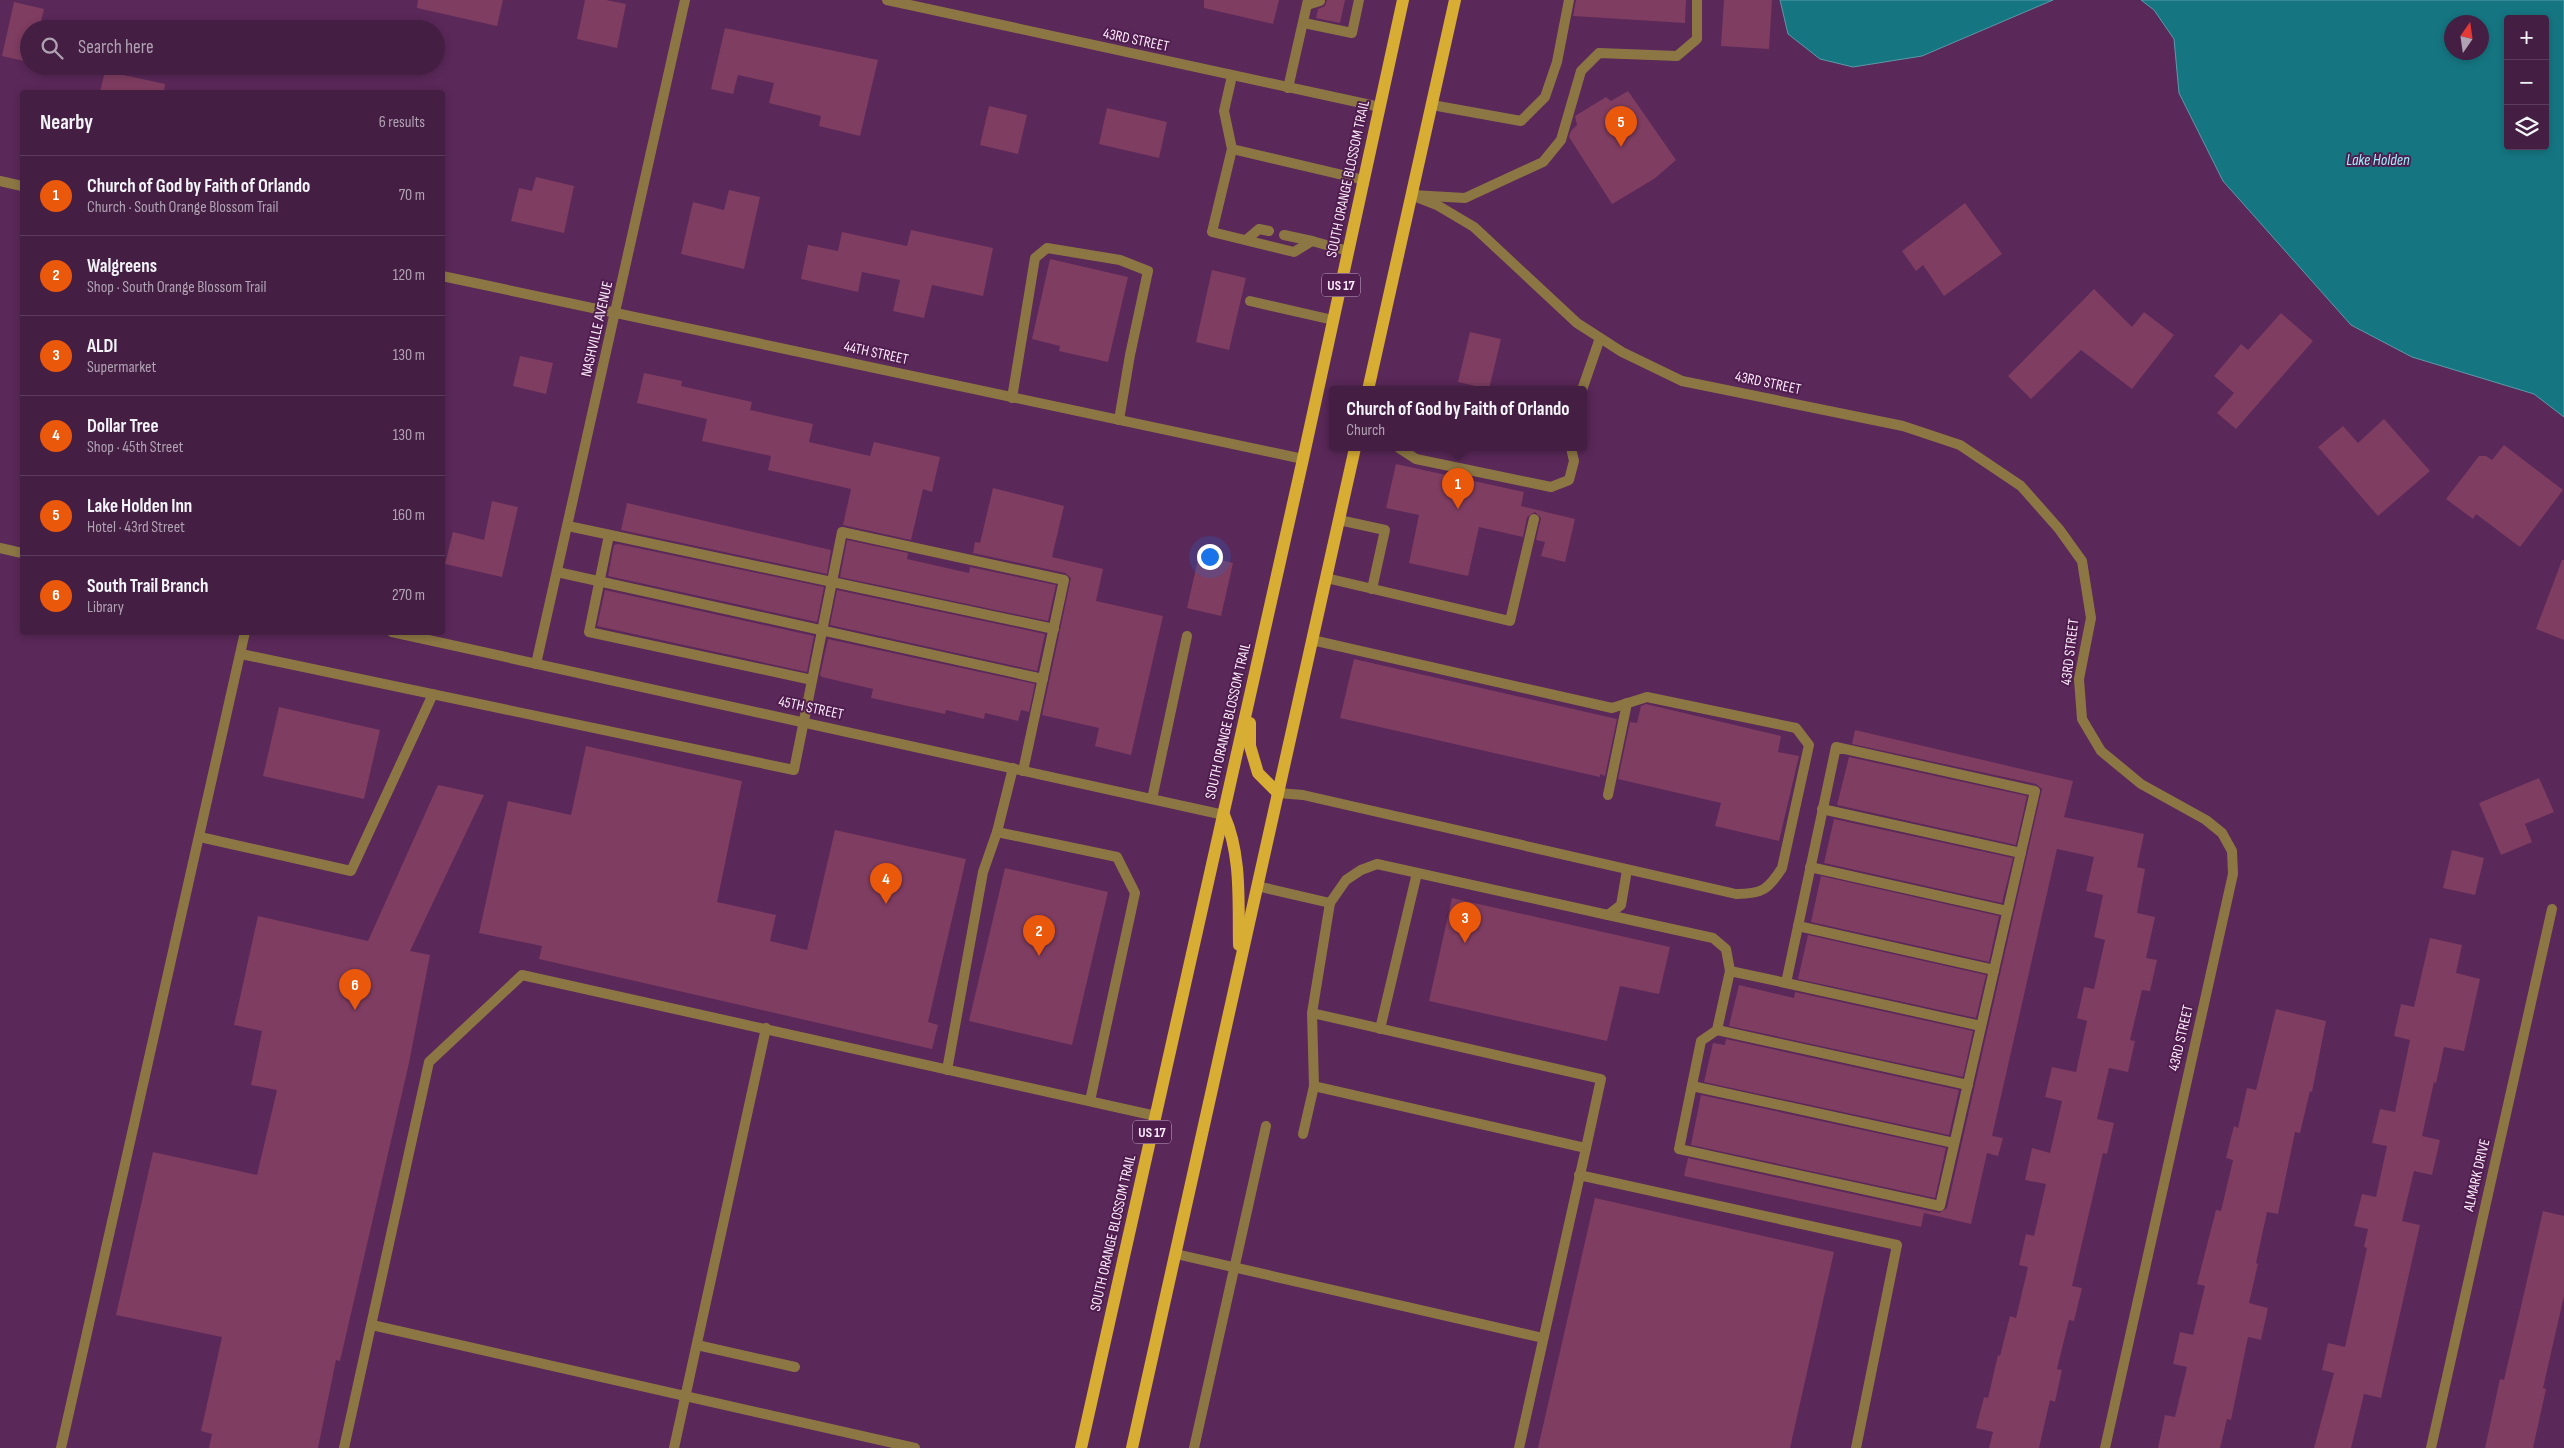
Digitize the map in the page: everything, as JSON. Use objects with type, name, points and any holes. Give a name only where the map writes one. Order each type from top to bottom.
[{"type":"main road","name":"SOUTH ORANGE BLOSSOM TRAIL","points":[[1081,1448],[1224,815],[1403,0]]},
{"type":"main road","points":[[1369,386],[1454,0]]},
{"type":"main road","points":[[1132,1448],[1354,451]]},
{"type":"main road","points":[[1250,698],[1250,746],[1258,773],[1278,793]]},
{"type":"main road","points":[[1224,815],[1232,834],[1236,857],[1240,965]]},
{"type":"street","name":"NASHVILLE AVENUE","points":[[536,664],[685,0]]},
{"type":"street","name":"43RD STREET","points":[[886,0],[1380,107]]},
{"type":"street","points":[[1304,23],[1352,33],[1359,0]]},
{"type":"street","points":[[1432,105],[1521,121],[1545,97],[1557,62],[1569,0]]},
{"type":"street","points":[[1412,195],[1466,198],[1542,162],[1561,140],[1580,71],[1599,53],[1678,56],[1696,40],[1697,0]]},
{"type":"street","points":[[1288,88],[1308,2],[1320,1]]},
{"type":"street","points":[[1232,76],[1224,111],[1232,149],[1212,232],[1294,252],[1312,241]]},
{"type":"street","points":[[1232,149],[1364,180]]},
{"type":"street","points":[[0,181],[20,186]]},
{"type":"street","name":"43RD STREET","points":[[1412,195],[1438,205],[1474,227],[1577,323],[1622,352],[1682,381],[1903,426],[1960,445],[2020,486],[2059,529],[2082,562],[2091,618],[2079,679],[2082,719],[2100,750],[2141,784],[2206,820],[2222,833],[2232,851],[2233,874],[2105,1448]]},
{"type":"street","points":[[1246,240],[1259,229],[1269,231]]},
{"type":"street","points":[[1284,235],[1348,250]]},
{"type":"street","points":[[1012,398],[1035,258],[1047,248],[1120,260],[1148,271],[1130,355],[1119,420]]},
{"type":"street","name":"44TH STREET","points":[[445,277],[1303,459]]},
{"type":"street","points":[[1250,301],[1334,320]]},
{"type":"street","points":[[1583,386],[1600,338]]},
{"type":"street","points":[[1404,451],[1416,459],[1551,487],[1569,480],[1574,461],[1572,451]]},
{"type":"street","points":[[1326,578],[1510,621],[1534,519]]},
{"type":"street","points":[[1339,520],[1385,530],[1372,589]]},
{"type":"street","points":[[568,526],[1054,629]]},
{"type":"street","points":[[241,654],[794,770],[842,532],[1064,580],[1043,679],[1018,769],[983,872],[947,1070]]},
{"type":"street","points":[[609,535],[589,632],[812,680]]},
{"type":"street","points":[[0,548],[20,553]]},
{"type":"street","points":[[557,572],[1043,679]]},
{"type":"street","points":[[61,1448],[244,635]]},
{"type":"street","name":"45TH STREET","points":[[406,635],[1224,815]]},
{"type":"street","points":[[1152,799],[1187,636]]},
{"type":"street","points":[[1278,793],[1303,795],[1736,894],[1755,894],[1771,885],[1782,868],[1809,745],[1796,728],[1647,697],[1612,708],[1312,640]]},
{"type":"street","points":[[200,837],[351,871],[433,694]]},
{"type":"street","points":[[1608,795],[1628,703]]},
{"type":"street","points":[[1303,1134],[1314,1086],[1312,1014],[1330,903],[1346,880],[1377,864],[1713,938],[1726,950],[1730,971],[1717,1030],[1701,1041],[1679,1149],[1940,1206],[2035,791],[1836,747],[1786,983]]},
{"type":"street","points":[[1822,809],[2021,853]]},
{"type":"street","points":[[997,832],[1117,857],[1135,893],[1090,1101]]},
{"type":"street","points":[[1810,867],[2007,911]]},
{"type":"street","points":[[1608,915],[1620,905],[1627,870]]},
{"type":"street","points":[[1380,1029],[1417,873]]},
{"type":"street","points":[[1257,886],[1330,903]]},
{"type":"street","name":"ALMARK DRIVE","points":[[2431,1448],[2552,909]]},
{"type":"street","points":[[1798,926],[1994,970]]},
{"type":"street","points":[[1730,971],[1981,1026]]},
{"type":"street","points":[[344,1448],[429,1062],[522,975],[1156,1116]]},
{"type":"street","points":[[1312,1014],[1601,1079],[1519,1448]]},
{"type":"street","points":[[674,1448],[766,1028]]},
{"type":"street","points":[[1717,1030],[1968,1085]]},
{"type":"street","points":[[1314,1086],[1586,1148]]},
{"type":"street","points":[[1692,1086],[1954,1143]]},
{"type":"street","points":[[1194,1448],[1266,1126]]},
{"type":"street","points":[[1579,1175],[1897,1245],[1856,1448]]},
{"type":"street","points":[[1176,1254],[1543,1338]]},
{"type":"street","points":[[372,1325],[915,1448]]},
{"type":"street","points":[[697,1345],[795,1367]]},
{"type":"water","points":[[1780,0],[2053,0],[1922,56],[1853,67],[1820,59],[1788,34]]},
{"type":"water","name":"Lake Holden","points":[[2141,0],[2564,0],[2564,417],[2534,394],[2412,357],[2351,325],[2223,181],[2179,93],[2174,39],[2154,10]]},
{"type":"building","points":[[418,0],[503,0],[497,26],[417,8]]},
{"type":"building","points":[[585,0],[606,0],[626,4],[617,48],[577,39]]},
{"type":"building","points":[[1204,0],[1279,0],[1273,24],[1204,8]]},
{"type":"building","points":[[1327,0],[1345,0],[1340,23],[1316,18],[1318,9],[1325,6]]},
{"type":"building","points":[[1576,0],[1686,0],[1685,23],[1573,16]]},
{"type":"building","points":[[1724,0],[1772,0],[1769,49],[1721,46]]},
{"type":"building","points":[[14,2],[44,9],[41,20],[20,20],[20,60],[2,56]]},
{"type":"building","points":[[725,28],[878,60],[860,136],[819,126],[821,116],[769,103],[774,83],[738,75],[733,94],[711,89]]},
{"type":"building","points":[[104,75],[123,75],[165,84],[164,90],[100,90]]},
{"type":"building","points":[[1628,91],[1676,160],[1654,179],[1612,204],[1569,137],[1571,131],[1577,125],[1575,116],[1606,97],[1611,101]]},
{"type":"building","points":[[989,106],[1027,115],[1018,154],[980,145]]},
{"type":"building","points":[[1107,108],[1167,122],[1159,158],[1099,144]]},
{"type":"building","points":[[536,177],[574,186],[564,233],[511,221],[519,188],[532,191]]},
{"type":"building","points":[[729,190],[760,197],[744,269],[681,254],[693,202],[724,210]]},
{"type":"building","points":[[1965,203],[2002,254],[1944,296],[1923,265],[1916,271],[1902,251]]},
{"type":"building","points":[[911,230],[993,248],[983,296],[932,285],[924,318],[893,311],[900,280],[862,272],[858,292],[801,279],[808,245],[838,251],[842,232],[907,246]]},
{"type":"building","points":[[1050,259],[1128,277],[1108,362],[1059,351],[1060,346],[1032,339]]},
{"type":"building","points":[[1212,270],[1246,278],[1229,350],[1196,342]]},
{"type":"building","points":[[2094,289],[2132,327],[2144,312],[2174,335],[2132,389],[2081,350],[2031,399],[2008,376]]},
{"type":"building","points":[[2281,313],[2313,341],[2236,429],[2217,413],[2234,393],[2214,376],[2241,344],[2248,350]]},
{"type":"building","points":[[1470,332],[1501,339],[1490,386],[1476,386],[1458,382]]},
{"type":"building","points":[[520,356],[553,363],[546,394],[513,386]]},
{"type":"building","points":[[644,373],[682,381],[681,386],[752,402],[750,410],[813,424],[809,442],[870,456],[874,442],[940,457],[932,492],[923,489],[911,540],[843,525],[851,489],[768,470],[771,456],[702,441],[707,419],[637,403]]},
{"type":"building","points":[[2384,419],[2430,471],[2378,516],[2318,447],[2343,426],[2358,443]]},
{"type":"building","points":[[2504,445],[2563,490],[2520,547],[2476,514],[2473,519],[2446,499],[2479,456],[2486,456],[2492,460]]},
{"type":"building","points":[[1396,464],[1524,492],[1521,506],[1575,519],[1565,562],[1541,556],[1545,542],[1536,540],[1541,518],[1535,512],[1527,517],[1523,537],[1479,527],[1468,576],[1409,563],[1419,515],[1386,508]]},
{"type":"building","points":[[993,488],[1064,506],[1052,557],[1103,569],[1096,601],[1163,616],[1131,755],[1095,746],[1099,728],[1042,715],[1071,578],[1065,573],[973,553],[975,542],[980,543]]},
{"type":"building","points":[[492,501],[518,507],[502,577],[445,564],[453,532],[484,540]]},
{"type":"building","points":[[627,503],[831,550],[827,574],[621,530]]},
{"type":"building","points":[[847,540],[908,553],[907,559],[969,573],[970,567],[1056,585],[1048,621],[840,577]]},
{"type":"building","points":[[618,544],[824,587],[817,622],[608,576],[614,545]]},
{"type":"building","points":[[1199,555],[1233,563],[1221,616],[1187,608]]},
{"type":"building","points":[[2562,560],[2564,560],[2564,640],[2536,629]]},
{"type":"building","points":[[605,590],[814,636],[807,672],[597,626]]},
{"type":"building","points":[[837,590],[1045,634],[1037,671],[830,625]]},
{"type":"building","points":[[828,639],[1035,684],[1029,712],[1021,710],[1018,721],[985,713],[984,719],[946,710],[945,714],[871,698],[873,689],[820,675]]},
{"type":"building","points":[[1354,659],[1617,719],[1605,776],[1600,774],[1600,777],[1340,718]]},
{"type":"building","points":[[1646,704],[1781,736],[1778,752],[1799,756],[1779,841],[1715,826],[1721,803],[1618,779],[1630,722],[1637,723],[1641,706]]},
{"type":"building","points":[[279,707],[380,730],[364,799],[263,776]]},
{"type":"building","points":[[1855,730],[2073,781],[2064,817],[2144,834],[2137,867],[2145,869],[2137,913],[2155,917],[2146,958],[2157,960],[2150,991],[2142,990],[2130,1040],[2135,1041],[2128,1072],[2109,1068],[2097,1119],[2114,1123],[2107,1154],[2103,1153],[2072,1286],[2082,1288],[2074,1321],[2069,1320],[2057,1369],[2062,1370],[2055,1402],[2050,1400],[2039,1448],[1989,1448],[1993,1432],[1976,1428],[1984,1397],[1988,1398],[2010,1316],[2016,1318],[2028,1267],[2019,1265],[2026,1234],[2034,1236],[2046,1184],[2025,1180],[2032,1148],[2050,1153],[2062,1101],[2045,1097],[2052,1067],[2076,1072],[2087,1021],[2077,1018],[2084,987],[2094,989],[2105,940],[2094,937],[2103,895],[2086,891],[2094,857],[2057,849],[1992,1136],[2003,1138],[1998,1156],[1987,1153],[1971,1224],[1924,1213],[1921,1227],[1684,1176],[1688,1158],[1939,1213],[1947,1208],[2042,789],[2036,784],[1852,744]]},
{"type":"building","points":[[586,746],[742,781],[717,902],[776,915],[770,941],[807,950],[835,830],[966,859],[928,1022],[938,1025],[932,1049],[539,959],[542,946],[479,933],[508,801],[571,815]]},
{"type":"building","points":[[1849,757],[2027,796],[2016,845],[1837,805]]},
{"type":"building","points":[[2539,778],[2554,812],[2525,824],[2532,842],[2501,855],[2479,803]]},
{"type":"building","points":[[438,785],[484,795],[410,951],[430,955],[409,1063],[340,1361],[336,1360],[318,1448],[209,1448],[212,1434],[201,1431],[222,1337],[116,1315],[153,1152],[257,1175],[277,1090],[251,1085],[262,1031],[234,1025],[258,916],[368,941]]},
{"type":"building","points":[[1834,819],[2013,858],[2002,903],[1824,863]]},
{"type":"building","points":[[2452,850],[2484,858],[2475,895],[2443,888]]},
{"type":"building","points":[[1005,868],[1108,892],[1072,1045],[969,1021]]},
{"type":"building","points":[[1821,876],[1999,916],[1989,962],[1811,922]]},
{"type":"building","points":[[1452,898],[1670,947],[1659,994],[1620,986],[1607,1041],[1429,1001]]},
{"type":"building","points":[[1808,935],[1986,975],[1976,1018],[1798,979]]},
{"type":"building","points":[[2430,938],[2462,945],[2456,973],[2480,979],[2464,1051],[2444,1047],[2436,1083],[2434,1082],[2422,1136],[2440,1140],[2432,1175],[2414,1171],[2402,1221],[2420,1225],[2381,1398],[2364,1394],[2351,1448],[2314,1448],[2334,1373],[2322,1370],[2328,1343],[2345,1347],[2367,1248],[2364,1247],[2368,1229],[2354,1226],[2362,1194],[2376,1197],[2387,1146],[2372,1143],[2380,1109],[2395,1112],[2410,1040],[2394,1036],[2401,1004],[2414,1007]]},
{"type":"building","points":[[1739,985],[1794,998],[1795,992],[1973,1031],[1963,1077],[1729,1026]]},
{"type":"building","points":[[2276,1009],[2326,1021],[2312,1092],[2310,1091],[2300,1133],[2295,1132],[2278,1214],[2267,1212],[2256,1263],[2258,1264],[2249,1303],[2268,1308],[2261,1340],[2248,1337],[2231,1420],[2227,1419],[2220,1448],[2158,1448],[2165,1415],[2175,1417],[2187,1367],[2173,1364],[2180,1332],[2193,1335],[2205,1286],[2197,1284],[2216,1210],[2221,1211],[2233,1160],[2226,1158],[2234,1126],[2238,1128],[2247,1088],[2256,1090]]},
{"type":"building","points":[[1726,1039],[1959,1090],[1949,1135],[1704,1082],[1713,1043],[1725,1045]]},
{"type":"building","points":[[1701,1095],[1946,1148],[1935,1198],[1691,1145]]},
{"type":"building","points":[[1595,1198],[1834,1252],[1790,1448],[1538,1448]]},
{"type":"building","points":[[2543,1211],[2564,1216],[2564,1296],[2543,1388],[2546,1389],[2533,1448],[2485,1448],[2500,1379],[2504,1380]]},
{"type":"place","name":"Lake Holden Inn","points":[[1621,147]]},
{"type":"place","name":"Church of God by Faith of Orlando","points":[[1458,509]]},
{"type":"place","name":"Dollar Tree","points":[[886,904]]},
{"type":"place","name":"ALDI","points":[[1465,943]]},
{"type":"place","name":"Walgreens","points":[[1039,956]]},
{"type":"place","name":"South Trail Branch","points":[[355,1010]]}]
